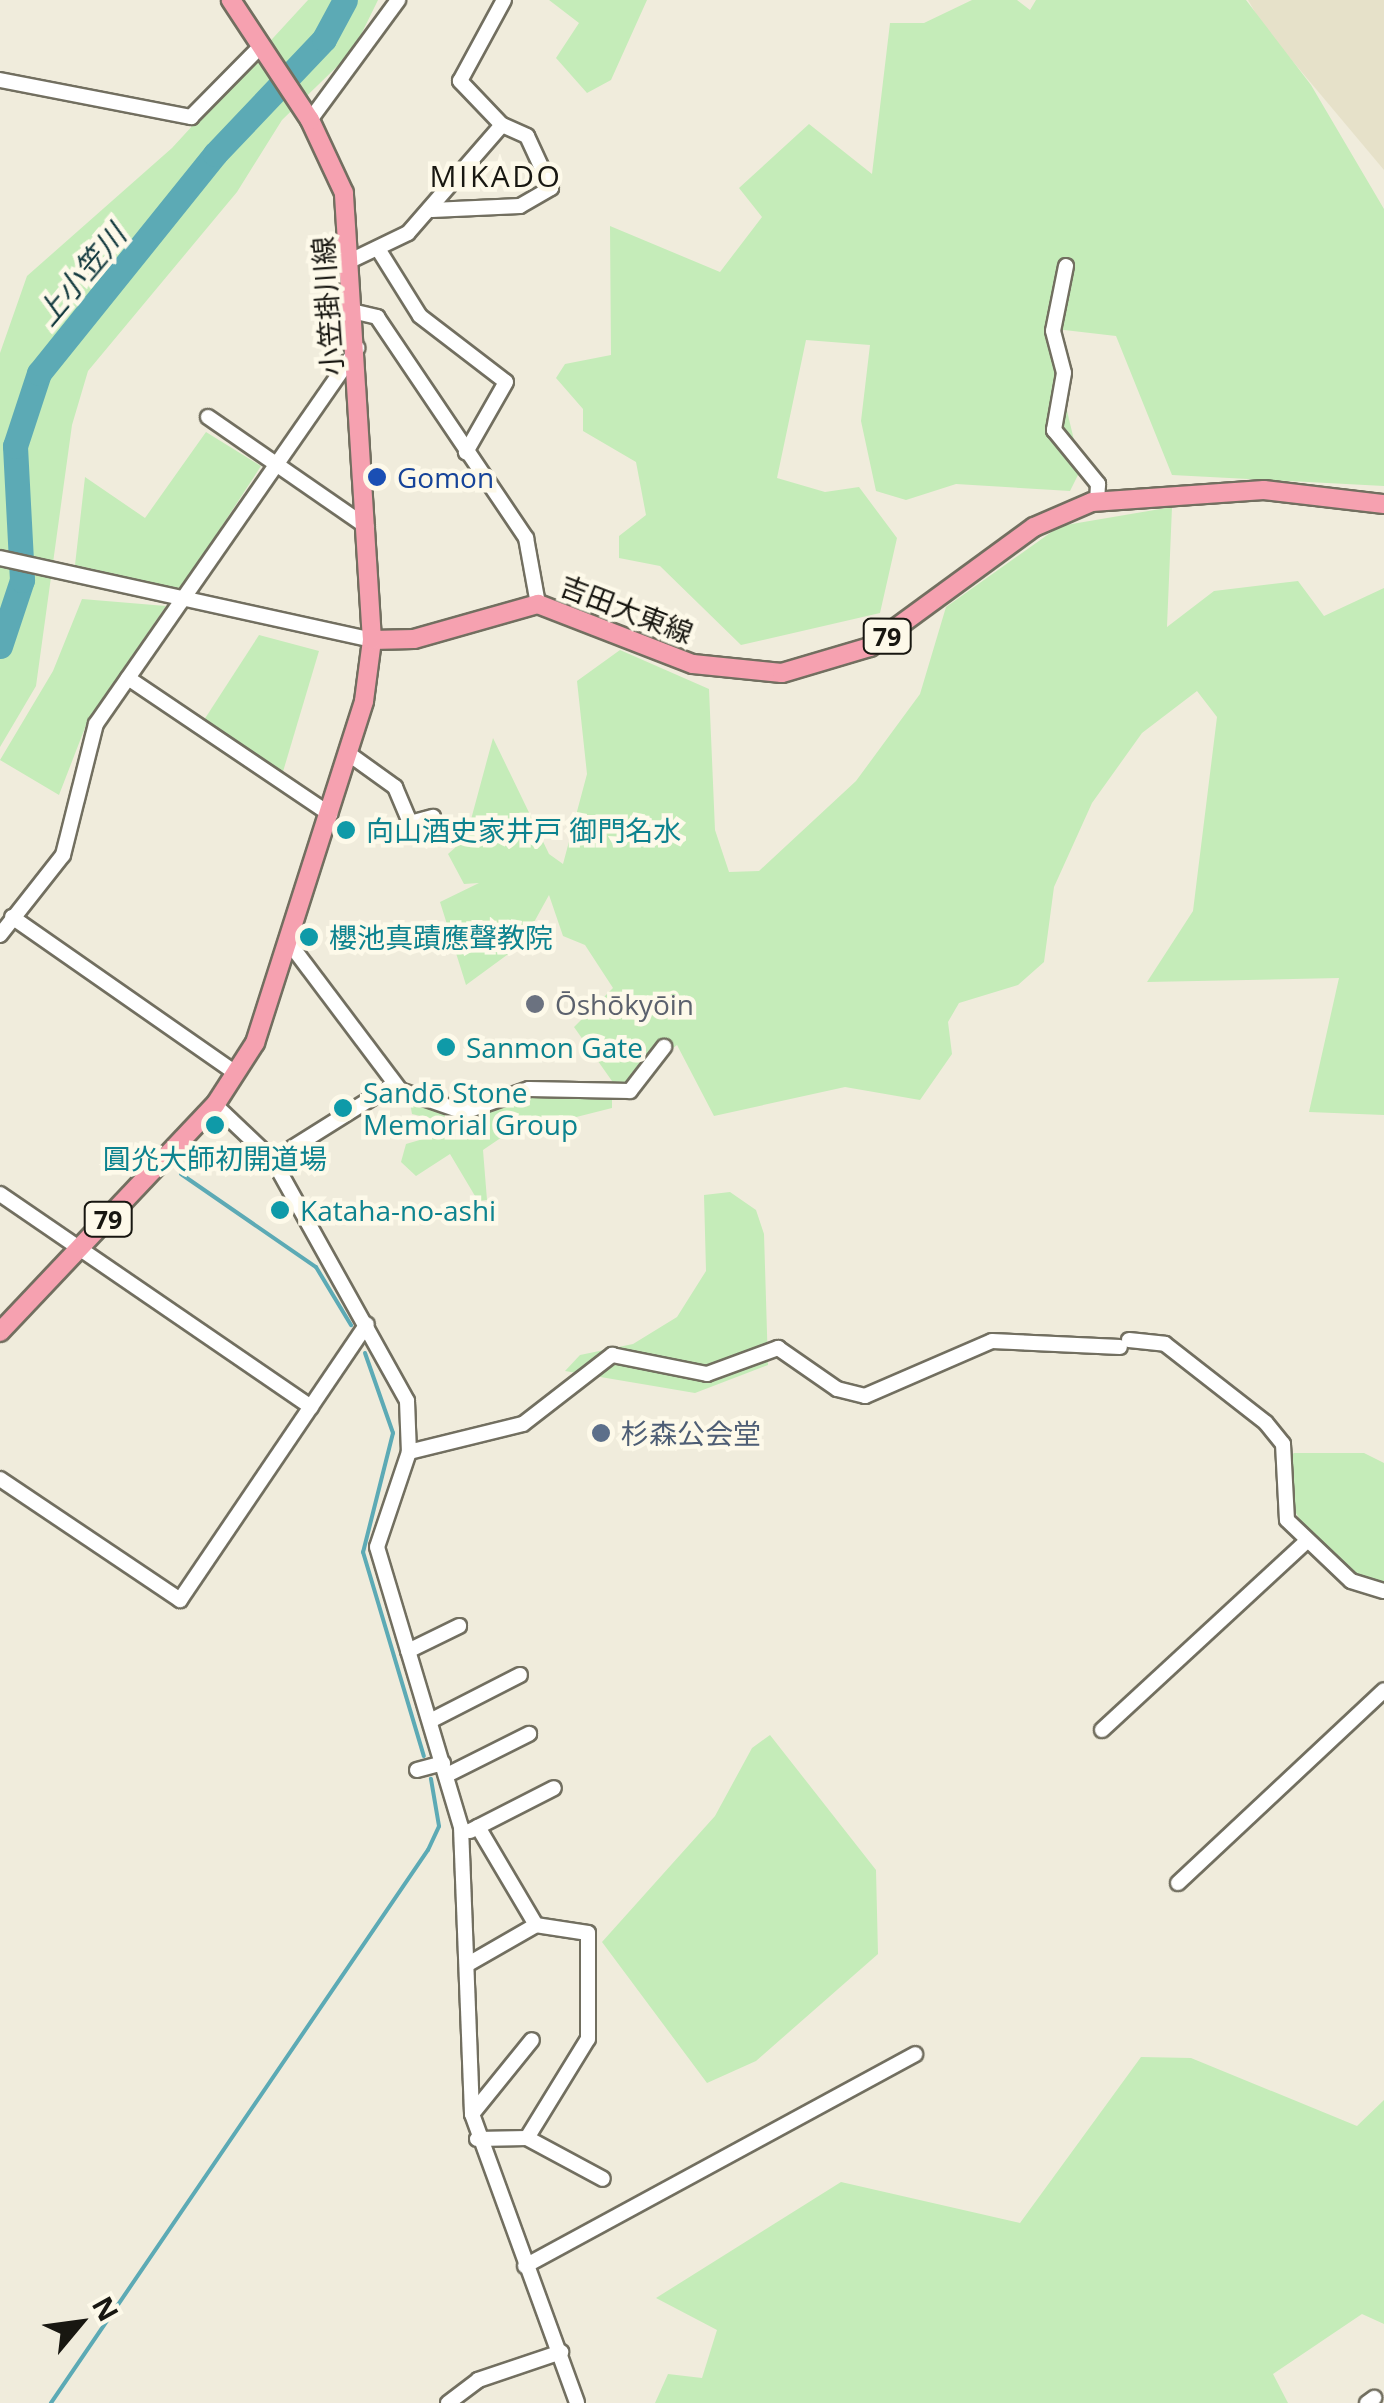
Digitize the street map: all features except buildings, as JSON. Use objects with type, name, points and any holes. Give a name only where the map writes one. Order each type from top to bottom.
[{"type":"main road","name":"小笠掛川線","points":[[231,0],[262,53],[307,115],[344,194],[356,312],[372,640]]},
{"type":"main road","name":"吉田大東線","points":[[372,640],[414,639],[538,604],[693,664],[782,673],[870,646],[1034,527],[1098,502],[1264,490],[1384,504]]},
{"type":"main road","name":"79","points":[[0,1332],[215,1105],[238,1074],[290,944],[349,754],[372,640]]},
{"type":"street","points":[[307,115],[398,0]]},
{"type":"street","points":[[432,210],[520,206],[551,188],[527,136],[502,125],[460,81],[504,0]]},
{"type":"street","points":[[0,80],[191,118],[262,53]]},
{"type":"street","points":[[352,260],[380,252],[432,210],[502,125]]},
{"type":"street","points":[[380,252],[420,316],[506,382],[466,452]]},
{"type":"street","points":[[1066,266],[1053,330],[1064,372],[1054,430],[1098,484],[1098,502]]},
{"type":"street","points":[[356,312],[376,317],[526,538],[538,604]]},
{"type":"street","points":[[0,935],[63,855],[96,724],[271,463],[358,347]]},
{"type":"street","points":[[208,417],[367,527]]},
{"type":"street","points":[[0,558],[372,640]]},
{"type":"street","points":[[128,678],[330,814]]},
{"type":"street","points":[[349,754],[396,787],[410,823],[432,817]]},
{"type":"street","points":[[12,917],[238,1074]]},
{"type":"street","points":[[290,944],[394,1084],[477,1112],[529,1090],[630,1090],[664,1047]]},
{"type":"street","points":[[273,1160],[394,1084]]},
{"type":"street","points":[[215,1105],[273,1160],[407,1401],[409,1452],[376,1546],[462,1833],[470,1962],[472,2114],[477,2138],[561,2352],[577,2403]]},
{"type":"street","points":[[0,1194],[311,1407]]},
{"type":"street","points":[[0,1479],[180,1600],[367,1324]]},
{"type":"street","points":[[409,1452],[523,1424],[612,1355],[706,1374],[778,1348],[809,1361],[837,1390],[864,1396],[992,1341],[1166,1344],[1266,1423],[1283,1444],[1287,1520],[1306,1542],[1355,1584],[1384,1591]]},
{"type":"street","points":[[1102,1730],[1306,1542]]},
{"type":"street","points":[[408,1651],[458,1626]]},
{"type":"street","points":[[430,1721],[520,1675]]},
{"type":"street","points":[[1178,1883],[1384,1690]]},
{"type":"street","points":[[416,1770],[445,1769],[529,1734]]},
{"type":"street","points":[[462,1833],[554,1788]]},
{"type":"street","points":[[478,1827],[507,1863],[536,1925]]},
{"type":"street","points":[[470,1962],[536,1925],[588,1933],[592,2026],[527,2138]]},
{"type":"street","points":[[472,2114],[532,2040]]},
{"type":"street","points":[[525,2266],[915,2054]]},
{"type":"street","points":[[477,2138],[527,2138],[603,2179]]},
{"type":"street","points":[[448,2403],[478,2380],[561,2352]]},
{"type":"shaded area","points":[[1248,0],[1384,0],[1384,170],[1263,26]]},
{"type":"green space","points":[[308,0],[378,0],[353,51],[282,120],[237,192],[88,371],[72,425],[36,686],[0,747],[0,353],[27,276],[172,148]]},
{"type":"green space","points":[[549,0],[647,0],[611,80],[587,93],[556,58],[579,23]]},
{"type":"green space","points":[[972,0],[1017,0],[1030,10],[1036,0],[1246,0],[1311,85],[1384,209],[1384,486],[1172,475],[1116,336],[1047,328],[1081,469],[1070,491],[956,484],[906,500],[876,491],[861,421],[870,345],[806,340],[777,478],[825,492],[859,487],[897,538],[880,613],[741,645],[660,566],[619,558],[619,536],[646,515],[636,462],[583,431],[583,409],[556,378],[565,364],[611,355],[610,226],[720,272],[762,217],[739,188],[809,124],[872,174],[890,23],[924,23]]},
{"type":"green space","points":[[206,432],[261,466],[181,589],[75,565],[85,477],[145,518]]},
{"type":"green space","points":[[1172,507],[1167,627],[1214,591],[1298,581],[1324,616],[1384,588],[1384,1115],[1309,1112],[1339,978],[1147,982],[1193,911],[1217,717],[1197,691],[1142,733],[1092,803],[1054,887],[1044,962],[1018,985],[959,1003],[948,1022],[952,1054],[920,1100],[845,1087],[714,1116],[677,1045],[619,1091],[574,1027],[613,988],[585,945],[563,936],[549,895],[522,944],[466,985],[440,902],[479,883],[464,884],[448,854],[466,838],[493,738],[549,854],[563,864],[587,774],[577,681],[620,650],[709,689],[715,830],[729,872],[759,871],[856,781],[920,694],[946,607],[1060,526]]},
{"type":"green space","points":[[82,599],[166,606],[88,720],[59,795],[0,760],[53,671]]},
{"type":"green space","points":[[259,635],[319,651],[282,775],[204,720]]},
{"type":"green space","points":[[612,1095],[612,1108],[505,1135],[483,1150],[487,1200],[478,1201],[450,1154],[416,1176],[401,1162],[406,1144],[447,1132],[441,1121],[412,1114],[409,1098],[466,1119],[525,1098]]},
{"type":"green space","points":[[730,1192],[756,1210],[764,1234],[768,1365],[695,1393],[565,1371],[580,1355],[633,1344],[677,1317],[706,1271],[704,1195]]},
{"type":"green space","points":[[1294,1453],[1364,1453],[1384,1463],[1384,1583],[1361,1580],[1310,1536],[1288,1500],[1285,1460]]},
{"type":"green space","points":[[770,1735],[876,1870],[878,1954],[756,2061],[707,2083],[602,1942],[715,1816],[752,1748]]},
{"type":"green space","points":[[1141,2057],[1191,2058],[1357,2126],[1384,2100],[1384,2324],[1362,2314],[1273,2374],[1288,2403],[655,2403],[668,2374],[702,2378],[717,2330],[656,2298],[841,2182],[1020,2223]]},
{"type":"waterway","name":"上小笠川","points":[[0,646],[22,580],[15,446],[39,373],[215,154],[324,39],[345,0]]},
{"type":"waterway","points":[[181,1174],[316,1267],[351,1325]]},
{"type":"waterway","points":[[365,1353],[393,1433],[363,1552],[424,1756]]},
{"type":"waterway","points":[[51,2403],[428,1850],[439,1826],[431,1779]]},
{"type":"place","name":"Gomon","points":[[377,477]]},
{"type":"place","name":"向山酒史家井戸 御門名水","points":[[346,830]]},
{"type":"place","name":"櫻池真蹟應聲教院","points":[[309,937]]},
{"type":"place","name":"Ōshōkyōin","points":[[535,1004]]},
{"type":"place","name":"Sanmon Gate","points":[[446,1047]]},
{"type":"place","name":"Sandō Stone Memorial Group","points":[[343,1108]]},
{"type":"place","name":"圓灮大師初開道場","points":[[215,1125]]},
{"type":"place","name":"Kataha-no-ashi","points":[[280,1210]]},
{"type":"place","name":"杉森公会堂","points":[[601,1433]]},
{"type":"district","name":"MIKADO","points":[[496,176]]}]
